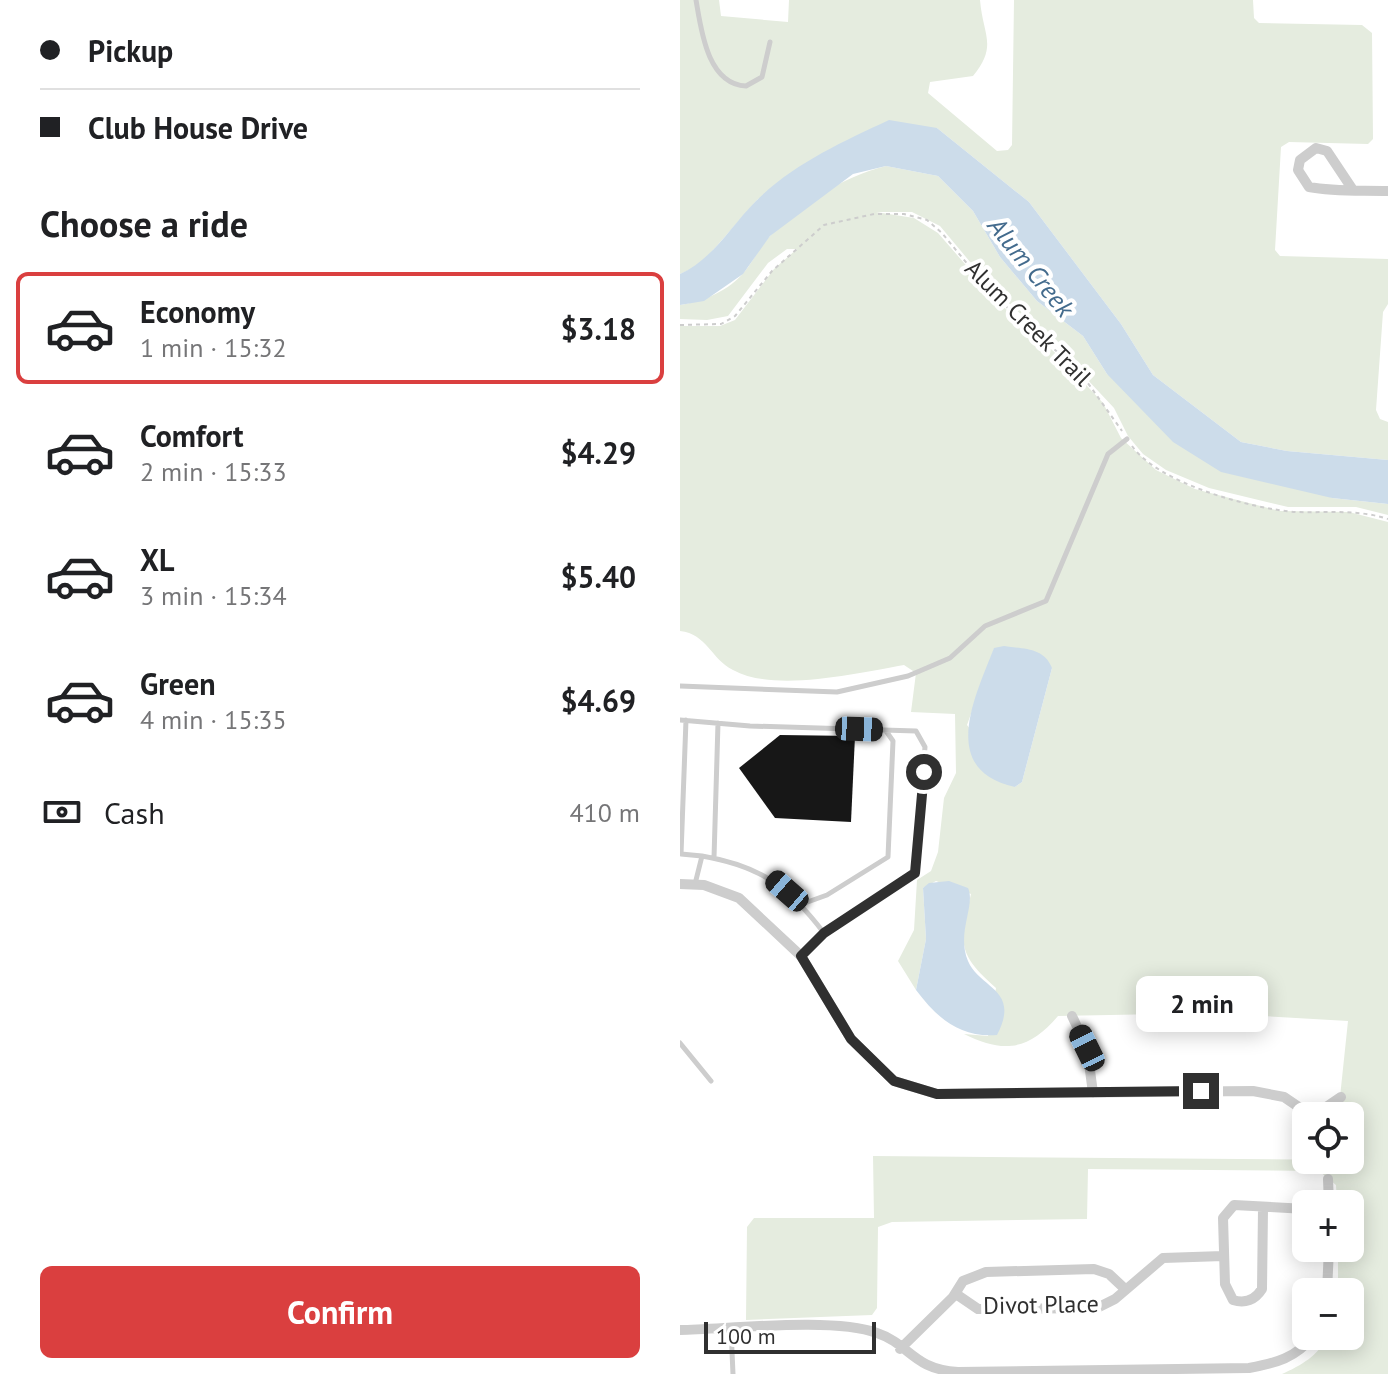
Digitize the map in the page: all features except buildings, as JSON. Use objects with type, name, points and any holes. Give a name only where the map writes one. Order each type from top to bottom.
[{"type":"street","points":[[1353,190],[1327,151],[1316,148],[1300,160],[1298,170],[1309,187],[1353,190],[1388,191]]},
{"type":"street","points":[[680,884],[695,884],[739,898],[801,956],[851,1039],[894,1081],[937,1094],[1253,1091],[1284,1097],[1292,1102]]},
{"type":"street","points":[[1072,1016],[1087,1048],[1093,1093]]},
{"type":"street","points":[[1334,1102],[1341,1097]]},
{"type":"street","points":[[1328,1179],[1328,1190]]},
{"type":"street","points":[[1263,1209],[1262,1281],[1258,1296],[1242,1303],[1226,1293],[1223,1256],[1227,1210],[1234,1205],[1292,1209]]},
{"type":"street","name":"Divot Place","points":[[956,1294],[978,1309],[1097,1308],[1107,1306],[1163,1258],[1223,1256]]},
{"type":"street","name":"Divot Place","points":[[900,1349],[956,1294],[963,1281],[986,1272],[1064,1269],[1109,1274],[1125,1289]]},
{"type":"street","points":[[680,1330],[837,1326],[879,1333],[927,1370],[958,1372],[1249,1368],[1277,1363],[1302,1350]]},
{"type":"lane","points":[[696,0],[706,51],[731,81],[746,86],[762,77],[770,42]]},
{"type":"lane","points":[[680,686],[837,692],[908,676],[950,658],[985,626],[1046,601],[1108,454],[1127,439]]},
{"type":"lane","points":[[801,956],[824,933],[915,873],[925,747],[916,731],[683,720],[681,854],[714,858],[773,878],[802,904],[824,933]]},
{"type":"lane","points":[[714,858],[718,723]]},
{"type":"lane","points":[[802,904],[827,895],[888,857],[893,741],[886,730]]},
{"type":"lane","points":[[695,884],[702,856]]},
{"type":"lane","points":[[680,1043],[711,1081]]},
{"type":"lane","points":[[731,1329],[733,1374]]},
{"type":"path","name":"Alum Creek Trail","points":[[680,325],[721,324],[735,316],[772,271],[824,225],[874,214],[904,214],[927,220],[992,294],[1080,372],[1104,401],[1134,451],[1157,469],[1188,485],[1292,512],[1356,512],[1388,519]]},
{"type":"shaded area","points":[[680,0],[719,0],[721,16],[788,22],[789,0],[980,0],[987,40],[981,65],[973,76],[930,82],[928,93],[997,151],[1008,150],[1012,145],[1014,0],[1253,0],[1254,18],[1259,23],[1362,25],[1372,33],[1373,139],[1368,144],[1289,142],[1281,147],[1275,250],[1280,256],[1388,259],[1388,304],[1383,312],[1376,410],[1380,419],[1388,422],[1388,460],[1287,451],[1241,442],[1153,375],[1121,324],[1029,202],[937,128],[758,199],[700,265],[680,274]]},
{"type":"shaded area","points":[[886,166],[938,176],[973,211],[1000,257],[1037,301],[1083,336],[1107,374],[1332,498],[1388,504],[1388,515],[1356,507],[1288,507],[1209,488],[1166,470],[1143,454],[1128,436],[1114,408],[1056,346],[991,287],[940,226],[912,212],[876,212],[914,218],[938,233],[997,301],[1061,358],[1103,403],[1121,438],[1156,470],[1195,489],[1280,511],[1349,512],[1388,522],[1388,1374],[1282,1374],[1318,1350],[1364,1350],[1364,1278],[1338,1278],[1338,1262],[1364,1262],[1364,1190],[1336,1190],[1336,1185],[1323,1174],[1364,1174],[1364,1102],[1339,1102],[1348,1021],[1213,1013],[1058,1016],[1037,1036],[1015,1045],[991,1044],[964,1034],[988,1036],[996,988],[974,966],[964,947],[964,925],[971,894],[936,881],[923,888],[926,939],[916,990],[898,961],[914,930],[917,880],[931,871],[938,852],[944,798],[956,773],[955,714],[911,712],[916,673],[904,665],[793,681],[750,677],[719,660],[697,637],[680,631],[680,326],[720,326],[735,320],[774,269],[797,249],[787,249],[768,263],[728,316],[707,320],[680,319],[680,305],[707,298],[731,284],[782,224],[824,193],[854,177]],"holes":[[[994,649],[1052,668],[1022,782],[1015,787],[967,725]]]},
{"type":"shaded area","points":[[873,1156],[1292,1160],[1292,1171],[1088,1169],[1087,1219],[892,1222],[878,1227],[877,1308],[872,1315],[746,1320],[747,1227],[754,1218],[874,1218]]},
{"type":"water","name":"Alum Creek","points":[[889,120],[937,128],[1029,202],[1121,324],[1153,375],[1241,442],[1287,451],[1388,460],[1388,504],[1332,498],[1221,472],[1173,442],[1107,374],[1083,336],[1037,301],[1000,257],[973,211],[938,176],[886,166],[853,174],[770,236],[743,274],[704,301],[680,305],[680,274],[712,251],[770,188],[819,155]]},
{"type":"water","points":[[1004,646],[1038,653],[1052,668],[1022,782],[1015,787],[991,778],[977,765],[970,748],[968,730],[978,688],[994,648]]},
{"type":"water","points":[[949,881],[968,888],[970,903],[965,951],[974,970],[1002,999],[1003,1020],[997,1035],[972,1033],[950,1024],[916,990],[926,939],[923,888],[929,883]]},
{"type":"route","points":[[924,772],[915,873],[824,933],[801,956],[851,1039],[894,1081],[937,1094],[1201,1091]]}]
